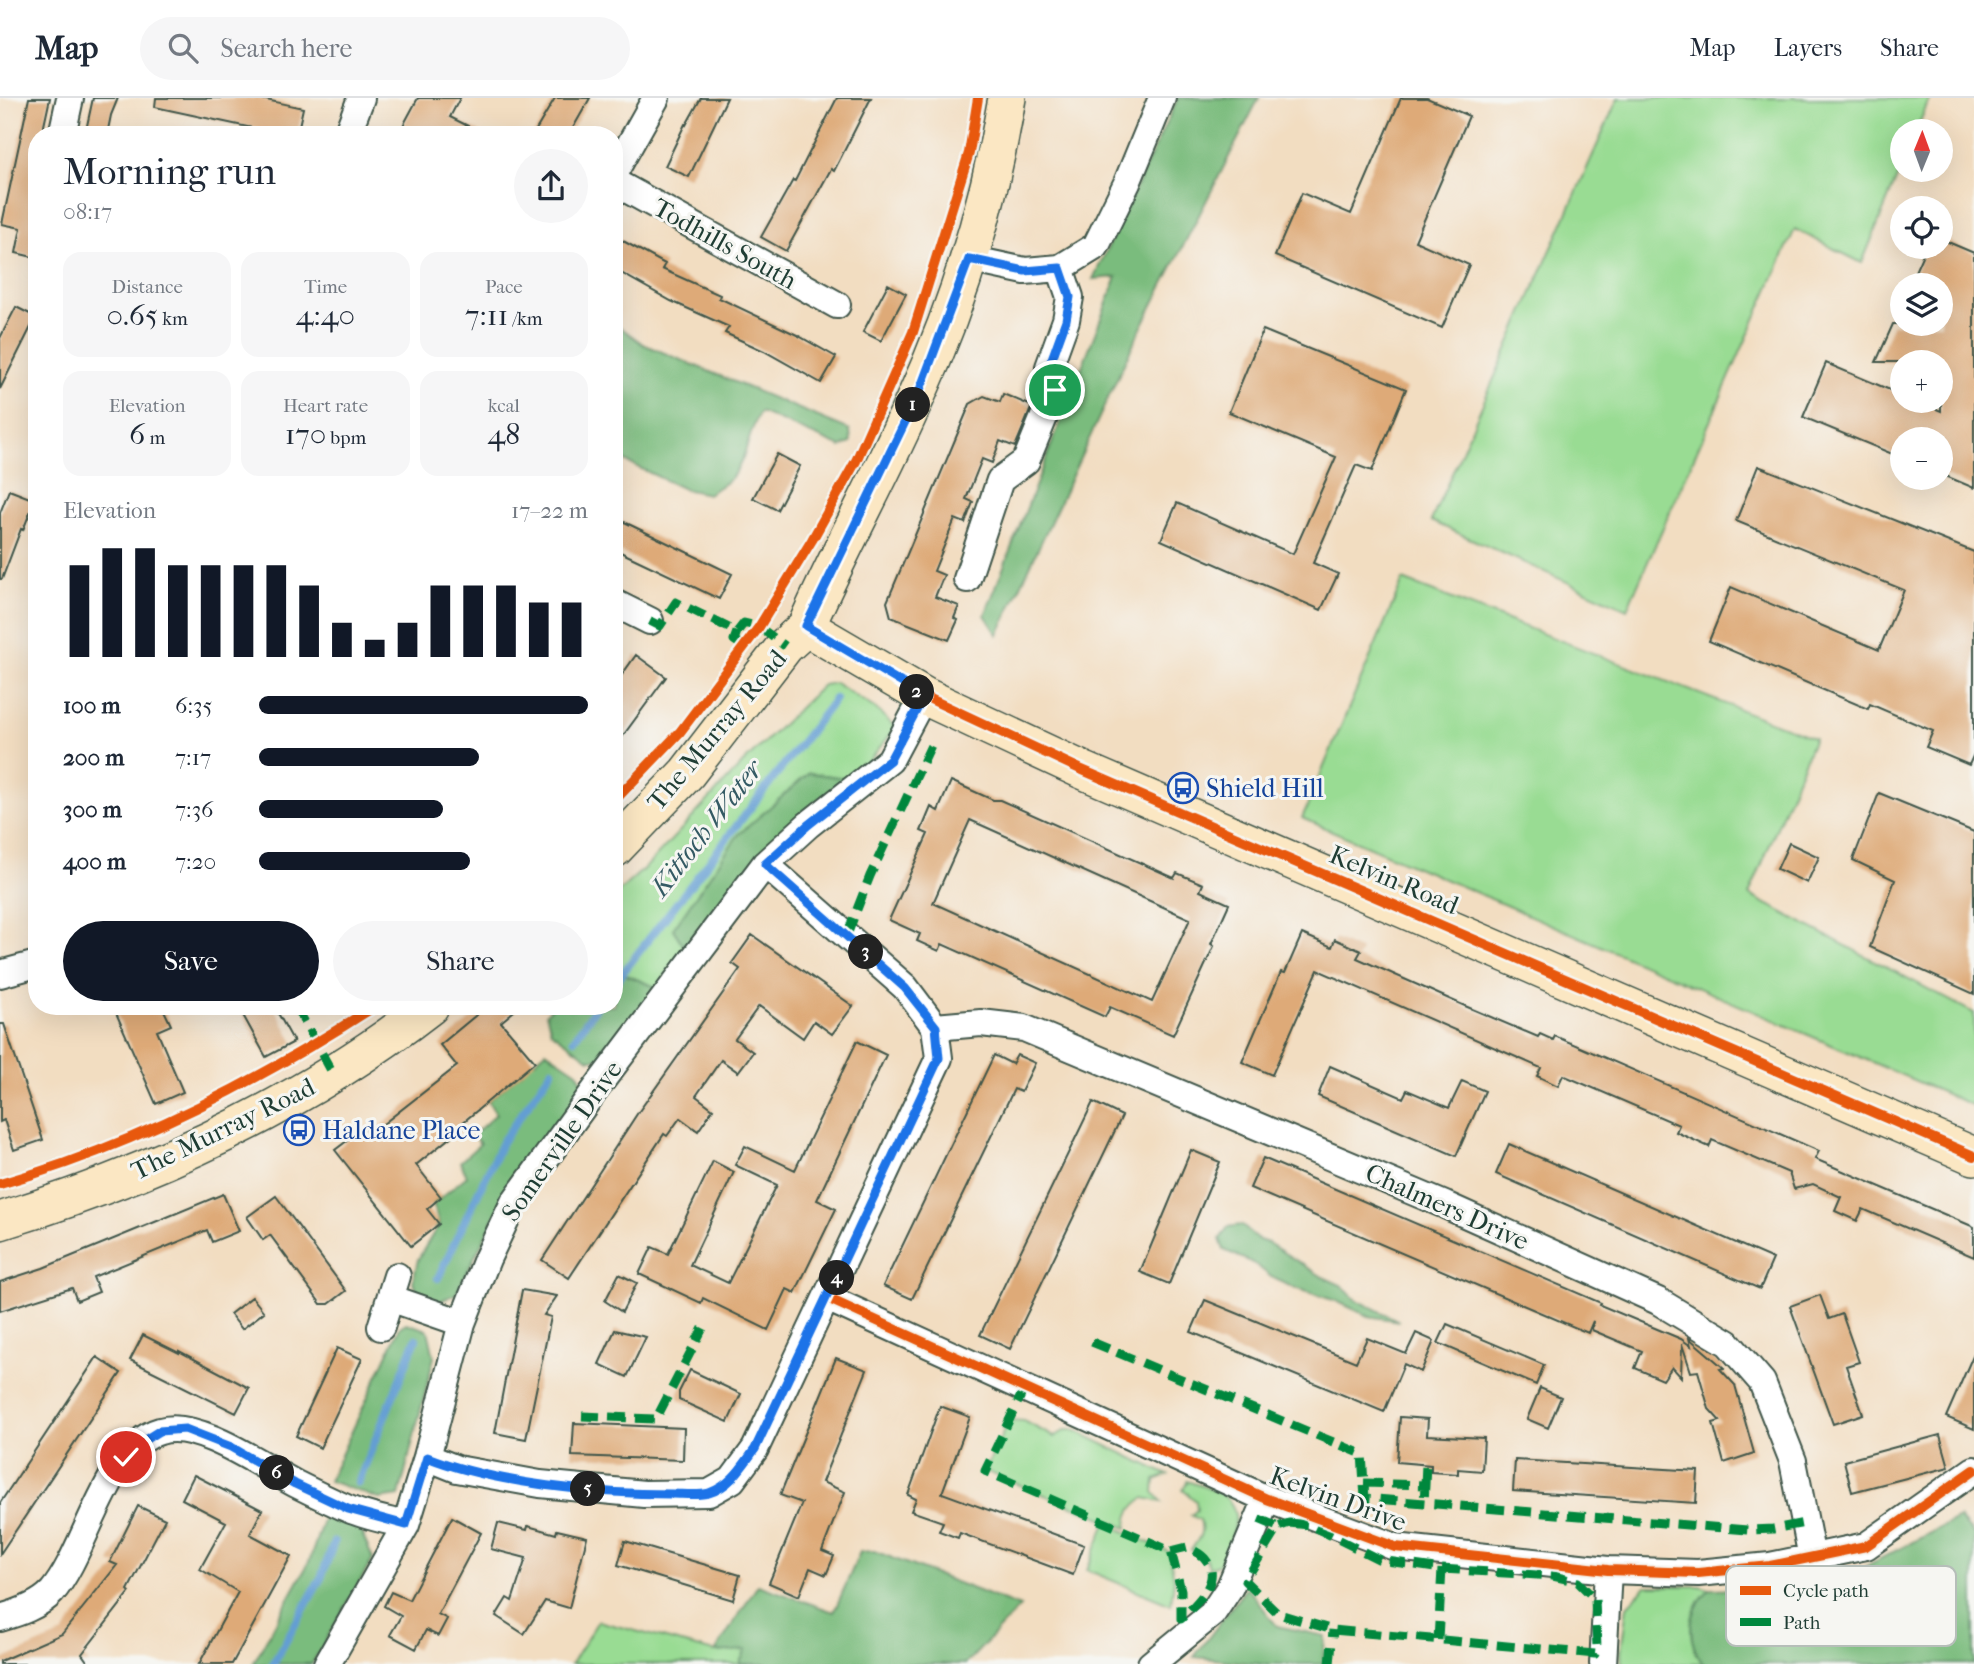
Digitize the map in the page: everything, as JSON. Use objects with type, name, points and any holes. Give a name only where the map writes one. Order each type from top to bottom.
[{"type":"street","points":[[64,126],[70,98]]},
{"type":"street","points":[[350,126],[361,98]]},
{"type":"street","points":[[623,157],[656,98]]},
{"type":"street","name":"The Murray Road","points":[[623,840],[687,773],[785,646],[806,626],[918,395],[969,259],[1007,98]]},
{"type":"street","points":[[969,259],[1025,271],[1060,268],[1096,246],[1127,183],[1163,98]]},
{"type":"street","name":"Todhills South","points":[[623,187],[837,305]]},
{"type":"street","points":[[967,579],[1000,481],[1026,461],[1055,390],[1049,367],[1066,320],[1070,297],[1060,268]]},
{"type":"street","points":[[623,609],[650,621]]},
{"type":"street","name":"Kelvin Road","points":[[806,626],[924,696],[1080,769],[1974,1156]]},
{"type":"street","name":"Somerville Drive","points":[[327,1664],[406,1525],[462,1323],[487,1259],[514,1202],[765,864],[808,825],[890,760],[924,696]]},
{"type":"street","points":[[427,1457],[457,1469],[540,1484],[644,1494],[709,1493],[732,1480],[755,1449],[939,1058],[936,1027],[905,988],[765,864]]},
{"type":"street","points":[[0,974],[28,966]]},
{"type":"street","name":"The Murray Road","points":[[0,1221],[127,1178],[207,1142],[333,1074],[417,1015]]},
{"type":"street","name":"Chalmers Drive","points":[[936,1027],[981,1023],[1024,1028],[1445,1205],[1658,1301],[1728,1343],[1762,1382],[1789,1450],[1812,1558]]},
{"type":"street","points":[[381,1327],[394,1287],[462,1323]]},
{"type":"street","name":"Kelvin Drive","points":[[827,1298],[1267,1499],[1395,1547],[1608,1570],[1698,1573],[1726,1570]]},
{"type":"street","points":[[0,1618],[33,1606],[51,1592],[72,1559],[105,1489],[126,1457],[140,1443],[159,1431],[185,1429],[231,1447],[295,1484],[348,1509],[406,1525]]},
{"type":"street","name":"Kelvin Drive","points":[[1770,1566],[1866,1546],[1974,1470]]},
{"type":"street","points":[[1151,1664],[1212,1614],[1230,1587],[1267,1499]]},
{"type":"street","points":[[1603,1664],[1608,1570]]},
{"type":"green space","points":[[1178,98],[1259,98],[1135,340],[998,635],[985,615],[1117,277],[1093,279]]},
{"type":"green space","points":[[1618,98],[1930,98],[1921,119],[1890,119],[1890,182],[1895,182],[1862,263],[1795,229],[1627,609],[1431,521]]},
{"type":"green space","points":[[623,329],[643,344],[850,430],[851,443],[841,447],[760,412],[744,454],[729,480],[708,494],[684,489],[623,460]]},
{"type":"green space","points":[[1403,580],[1814,738],[1749,895],[1974,1013],[1974,1106],[1302,818]]},
{"type":"green space","points":[[835,683],[876,709],[896,728],[863,768],[845,778],[809,773],[673,929],[684,946],[658,988],[623,974],[623,888],[649,864],[743,763],[823,685]]},
{"type":"green space","points":[[809,773],[845,778],[775,836],[684,946],[673,929],[738,835]]},
{"type":"green space","points":[[623,974],[658,988],[599,1059],[589,1059],[551,1031],[547,1015],[623,1015]]},
{"type":"green space","points":[[546,1051],[577,1072],[586,1088],[502,1203],[456,1294],[437,1302],[419,1293],[413,1282],[418,1259],[439,1224],[433,1204],[467,1176],[460,1162],[480,1144],[473,1135],[496,1114],[488,1101]]},
{"type":"green space","points":[[1241,1225],[1259,1240],[1341,1285],[1355,1299],[1399,1321],[1368,1316],[1336,1301],[1292,1287],[1271,1277],[1255,1264],[1224,1250],[1220,1239],[1228,1227]]},
{"type":"green space","points":[[406,1323],[428,1330],[434,1357],[399,1496],[379,1499],[329,1481],[400,1327]]},
{"type":"green space","points":[[1009,1420],[1024,1421],[1054,1437],[1066,1430],[1074,1430],[1168,1475],[1155,1480],[1154,1492],[1162,1502],[1144,1498],[1129,1514],[1127,1528],[985,1471]]},
{"type":"green space","points":[[1187,1481],[1219,1493],[1233,1508],[1235,1526],[1229,1545],[1221,1563],[1210,1567],[1205,1558],[1191,1550],[1201,1529],[1200,1520],[1191,1515],[1197,1510],[1196,1501],[1183,1490]]},
{"type":"green space","points":[[324,1517],[360,1529],[373,1559],[312,1664],[253,1664],[309,1562]]},
{"type":"green space","points":[[1959,1518],[1974,1535],[1974,1664],[1703,1664],[1697,1654],[1693,1645],[1693,1615],[1710,1589],[1726,1589],[1726,1646],[1956,1646],[1956,1566],[1866,1566]]},
{"type":"green space","points":[[1106,1523],[1169,1552],[1174,1579],[1171,1605],[1087,1570]]},
{"type":"green space","points":[[874,1551],[1020,1607],[966,1664],[739,1664],[746,1650],[715,1652],[758,1585],[834,1612],[860,1552]]},
{"type":"green space","points":[[1646,1586],[1700,1586],[1710,1589],[1697,1606],[1691,1625],[1693,1644],[1703,1664],[1622,1664],[1627,1606]]},
{"type":"green space","points":[[1247,1587],[1277,1626],[1325,1636],[1323,1664],[1259,1664],[1194,1657]]},
{"type":"green space","points":[[598,1621],[715,1652],[747,1649],[739,1664],[571,1664]]},
{"type":"building","points":[[29,98],[50,98],[44,126],[28,126],[28,256],[16,253],[21,228],[2,224]]},
{"type":"building","points":[[93,98],[118,98],[109,126],[87,126]]},
{"type":"building","points":[[156,98],[257,98],[303,108],[299,126],[243,126],[155,107]]},
{"type":"building","points":[[418,98],[460,98],[450,117],[468,126],[403,126]]},
{"type":"building","points":[[555,98],[590,98],[574,126],[538,126]]},
{"type":"building","points":[[701,98],[727,98],[689,177],[665,166]]},
{"type":"building","points":[[837,98],[871,98],[834,171],[831,169],[786,251],[761,237],[793,180],[795,181]]},
{"type":"building","points":[[1401,98],[1427,98],[1469,116],[1415,241],[1469,265],[1442,328],[1275,256],[1302,193],[1351,214]]},
{"type":"building","points":[[623,241],[665,264],[662,269],[720,295],[719,298],[836,357],[821,383],[725,333],[729,327],[671,301],[623,274]]},
{"type":"building","points":[[1953,244],[1974,253],[1974,488],[1953,479],[1953,427],[1890,427],[1890,453],[1803,417],[1826,363],[1890,390],[1890,413],[1953,413],[1953,350],[1890,350],[1890,362],[1876,362],[1890,331],[1890,336],[1953,336],[1953,273],[1914,273],[1921,259],[1953,259]]},
{"type":"building","points":[[888,284],[906,294],[881,341],[863,332]]},
{"type":"building","points":[[16,307],[28,313],[28,333],[0,389],[0,338]]},
{"type":"building","points":[[1263,330],[1406,389],[1372,471],[1356,465],[1313,563],[1338,574],[1321,610],[1161,540],[1177,503],[1293,554],[1336,457],[1229,412]]},
{"type":"building","points":[[1003,394],[1032,406],[1015,447],[1000,441],[992,463],[982,459],[966,499],[973,502],[965,523],[955,519],[934,571],[944,575],[935,597],[959,606],[954,618],[958,620],[949,640],[891,617],[887,602],[970,404],[984,396],[1000,402]]},
{"type":"building","points":[[777,454],[800,466],[777,510],[753,498]]},
{"type":"building","points":[[1758,466],[1974,552],[1974,754],[1969,765],[1926,747],[1933,731],[1870,704],[1868,709],[1709,641],[1731,587],[1879,650],[1904,590],[1736,521]]},
{"type":"building","points":[[9,490],[28,497],[28,518],[2,579],[0,579],[0,513]]},
{"type":"building","points":[[623,521],[732,574],[719,599],[623,553]]},
{"type":"building","points":[[636,655],[666,677],[623,736],[623,673]]},
{"type":"building","points":[[951,781],[993,800],[1000,800],[1174,878],[1177,873],[1203,884],[1200,891],[1229,904],[1211,944],[1214,946],[1173,1035],[1110,1007],[1105,1017],[942,944],[939,951],[917,941],[920,934],[889,920],[928,834],[921,831],[931,807],[938,811]],"holes":[[[970,820],[1190,919],[1152,1002],[933,903]]]},
{"type":"building","points":[[1879,793],[1974,832],[1974,994],[1870,947],[1895,880],[1853,860]]},
{"type":"building","points":[[1789,843],[1819,857],[1807,883],[1777,869]]},
{"type":"building","points":[[1302,934],[1332,947],[1335,939],[1361,951],[1357,958],[1465,1006],[1538,1037],[1540,1034],[1553,1040],[1555,1036],[1819,1151],[1815,1159],[1974,1227],[1974,1257],[1863,1209],[1857,1221],[1835,1211],[1841,1197],[1813,1184],[1794,1189],[1789,1173],[1712,1140],[1709,1147],[1676,1132],[1679,1125],[1563,1075],[1558,1086],[1537,1076],[1541,1068],[1318,970],[1272,1075],[1242,1062],[1281,972],[1285,973]]},
{"type":"building","points":[[752,935],[853,1006],[832,1034],[814,1021],[803,1038],[759,1006],[735,1039],[753,1052],[738,1072],[721,1060],[696,1096],[713,1109],[698,1131],[680,1118],[667,1136],[664,1134],[569,1278],[542,1260],[637,1114],[740,969],[732,963]]},
{"type":"building","points":[[117,1015],[166,1015],[171,1025],[157,1031],[183,1092],[156,1104]]},
{"type":"building","points":[[243,1015],[279,1015],[294,1042],[266,1057]]},
{"type":"building","points":[[476,1015],[509,1015],[501,1022],[535,1062],[416,1165],[441,1197],[427,1209],[439,1224],[411,1246],[335,1150],[364,1128],[369,1135],[457,1066],[440,1045]]},
{"type":"building","points":[[0,1024],[4,1024],[43,1140],[14,1150],[4,1120],[0,1122]]},
{"type":"building","points":[[857,1041],[886,1055],[817,1200],[836,1209],[795,1293],[787,1289],[768,1330],[703,1298],[701,1303],[639,1274],[652,1247],[668,1254],[713,1161],[734,1172],[690,1265],[728,1283],[777,1185],[735,1165],[745,1146],[795,1170]]},
{"type":"building","points":[[994,1055],[1012,1064],[1017,1055],[1035,1063],[1021,1092],[1014,1089],[912,1299],[883,1286]]},
{"type":"building","points":[[1330,1066],[1403,1098],[1407,1090],[1449,1108],[1462,1081],[1485,1091],[1456,1156],[1318,1096]]},
{"type":"building","points":[[1093,1102],[1122,1116],[1010,1349],[980,1335]]},
{"type":"building","points":[[1509,1144],[1773,1259],[1760,1289],[1496,1174]]},
{"type":"building","points":[[1191,1150],[1220,1162],[1169,1284],[1140,1272]]},
{"type":"building","points":[[1263,1158],[1601,1303],[1600,1305],[1681,1339],[1691,1346],[1689,1338],[1724,1368],[1720,1369],[1735,1385],[1754,1453],[1724,1463],[1713,1423],[1720,1421],[1709,1409],[1698,1371],[1691,1372],[1682,1344],[1681,1377],[1672,1367],[1663,1380],[1635,1368],[1642,1351],[1592,1330],[1593,1321],[1588,1333],[1250,1188]]},
{"type":"building","points":[[223,1194],[239,1231],[212,1242],[207,1230],[93,1277],[99,1292],[77,1301],[72,1288],[0,1311],[0,1282],[43,1268]]},
{"type":"building","points":[[276,1196],[346,1291],[329,1304],[321,1304],[270,1235],[263,1240],[247,1217]]},
{"type":"building","points":[[619,1274],[637,1283],[622,1312],[605,1301]]},
{"type":"building","points":[[522,1290],[557,1296],[544,1315],[551,1317],[526,1439],[495,1433]]},
{"type":"building","points":[[1820,1295],[1829,1319],[1842,1314],[1859,1362],[1846,1366],[1863,1414],[1833,1424],[1790,1306]]},
{"type":"building","points":[[252,1297],[264,1312],[242,1329],[230,1314]]},
{"type":"building","points":[[1205,1300],[1356,1362],[1367,1338],[1406,1354],[1416,1333],[1434,1341],[1421,1372],[1404,1364],[1384,1412],[1191,1332]]},
{"type":"building","points":[[1447,1324],[1544,1365],[1536,1385],[1438,1343]]},
{"type":"building","points":[[615,1330],[646,1337],[627,1377],[599,1364]]},
{"type":"building","points":[[143,1335],[249,1388],[236,1413],[130,1360]]},
{"type":"building","points":[[337,1348],[362,1359],[320,1448],[296,1436]]},
{"type":"building","points":[[1974,1353],[1974,1429],[1946,1417]]},
{"type":"building","points":[[97,1357],[121,1373],[0,1554],[0,1503]]},
{"type":"building","points":[[836,1358],[867,1370],[822,1482],[845,1492],[822,1551],[834,1556],[826,1575],[810,1568],[799,1596],[769,1583],[802,1503],[780,1495]]},
{"type":"building","points":[[690,1370],[741,1394],[728,1422],[679,1400],[679,1392]]},
{"type":"building","points":[[1540,1388],[1561,1397],[1548,1428],[1527,1419]]},
{"type":"building","points":[[940,1406],[970,1417],[942,1493],[1084,1545],[1073,1575],[960,1533],[958,1538],[939,1531],[943,1522],[911,1511],[916,1499],[908,1495]]},
{"type":"building","points":[[1400,1417],[1428,1419],[1427,1435],[1484,1438],[1482,1471],[1458,1469],[1458,1474],[1431,1472],[1431,1465],[1397,1462]]},
{"type":"building","points":[[574,1423],[684,1428],[683,1460],[572,1456]]},
{"type":"building","points":[[1940,1435],[1949,1467],[1852,1492],[1844,1461]]},
{"type":"building","points":[[1515,1460],[1698,1471],[1696,1503],[1513,1491]]},
{"type":"building","points":[[194,1475],[262,1510],[250,1534],[291,1556],[232,1664],[199,1664],[238,1592],[200,1569],[226,1522],[182,1499]]},
{"type":"building","points":[[138,1506],[165,1519],[128,1590],[130,1592],[82,1654],[89,1664],[0,1664],[0,1661],[62,1634],[117,1565],[110,1562]]},
{"type":"building","points":[[452,1517],[481,1533],[438,1614],[447,1619],[438,1636],[426,1630],[416,1649],[390,1635],[401,1616],[384,1606],[391,1592],[409,1600]]},
{"type":"building","points":[[498,1523],[527,1530],[528,1526],[556,1534],[557,1530],[587,1537],[569,1608],[545,1601],[524,1634],[496,1616],[507,1598],[512,1601],[526,1558],[491,1549]]},
{"type":"building","points":[[625,1541],[740,1575],[733,1600],[618,1565]]},
{"type":"waterway","name":"Kittoch Water","points":[[623,972],[835,699]]},
{"type":"waterway","name":"Kittoch Water","points":[[574,1039],[591,1015]]},
{"type":"waterway","name":"Kittoch Water","points":[[438,1278],[502,1142],[552,1070]]},
{"type":"waterway","name":"Kittoch Water","points":[[358,1483],[416,1339]]},
{"type":"waterway","name":"Kittoch Water","points":[[273,1664],[321,1578],[334,1542]]},
{"type":"marked path","points":[[650,621],[660,626],[676,602],[737,632],[734,640],[744,647]]},
{"type":"marked path","points":[[737,632],[744,623],[759,627],[785,646]]},
{"type":"marked path","points":[[847,935],[870,876],[933,741]]},
{"type":"marked path","points":[[301,1015],[333,1074]]},
{"type":"marked path","points":[[582,1416],[656,1419],[703,1328]]},
{"type":"marked path","points":[[1092,1342],[1362,1454],[1365,1498],[1748,1530],[1805,1523]]},
{"type":"marked path","points":[[1025,1387],[985,1471],[1171,1551],[1181,1590],[1181,1619],[1205,1592],[1211,1576],[1210,1568],[1202,1556],[1187,1547],[1171,1551]]},
{"type":"marked path","points":[[1425,1485],[1426,1464]]},
{"type":"marked path","points":[[1364,1483],[1425,1485],[1424,1503]]},
{"type":"marked path","points":[[1259,1519],[1278,1527]]},
{"type":"marked path","points":[[1289,1523],[1310,1525],[1380,1560],[1442,1569],[1553,1576],[1578,1582],[1595,1599],[1595,1654],[1333,1630],[1279,1614],[1245,1581],[1278,1527],[1289,1523]]},
{"type":"marked path","points":[[1438,1640],[1442,1569]]},
{"type":"marked path","points":[[1330,1664],[1333,1630]]},
{"type":"cycle path","points":[[623,792],[680,732],[759,627],[856,461],[913,332],[969,153],[978,98]]},
{"type":"cycle path","points":[[806,627],[924,696],[1080,769],[1974,1156]]},
{"type":"cycle path","points":[[0,1184],[99,1151],[194,1109],[286,1061],[361,1015]]},
{"type":"cycle path","points":[[827,1298],[1267,1499],[1395,1547],[1608,1570],[1698,1573],[1726,1570]]},
{"type":"cycle path","points":[[1770,1566],[1866,1546],[1974,1470]]},
{"type":"place","name":"Shield Hill","points":[[1183,788]]},
{"type":"place","name":"Haldane Place","points":[[299,1130]]},
{"type":"route","points":[[126,1457],[140,1443],[159,1431],[185,1429],[231,1447],[295,1484],[348,1509],[406,1525],[427,1457],[457,1469],[540,1484],[644,1494],[709,1493],[732,1480],[755,1449],[939,1058],[936,1027],[905,988],[765,864],[808,825],[890,760],[924,696],[806,626],[918,395],[969,259],[1025,271],[1060,268],[1070,297],[1066,320],[1049,367],[1055,390]]}]
